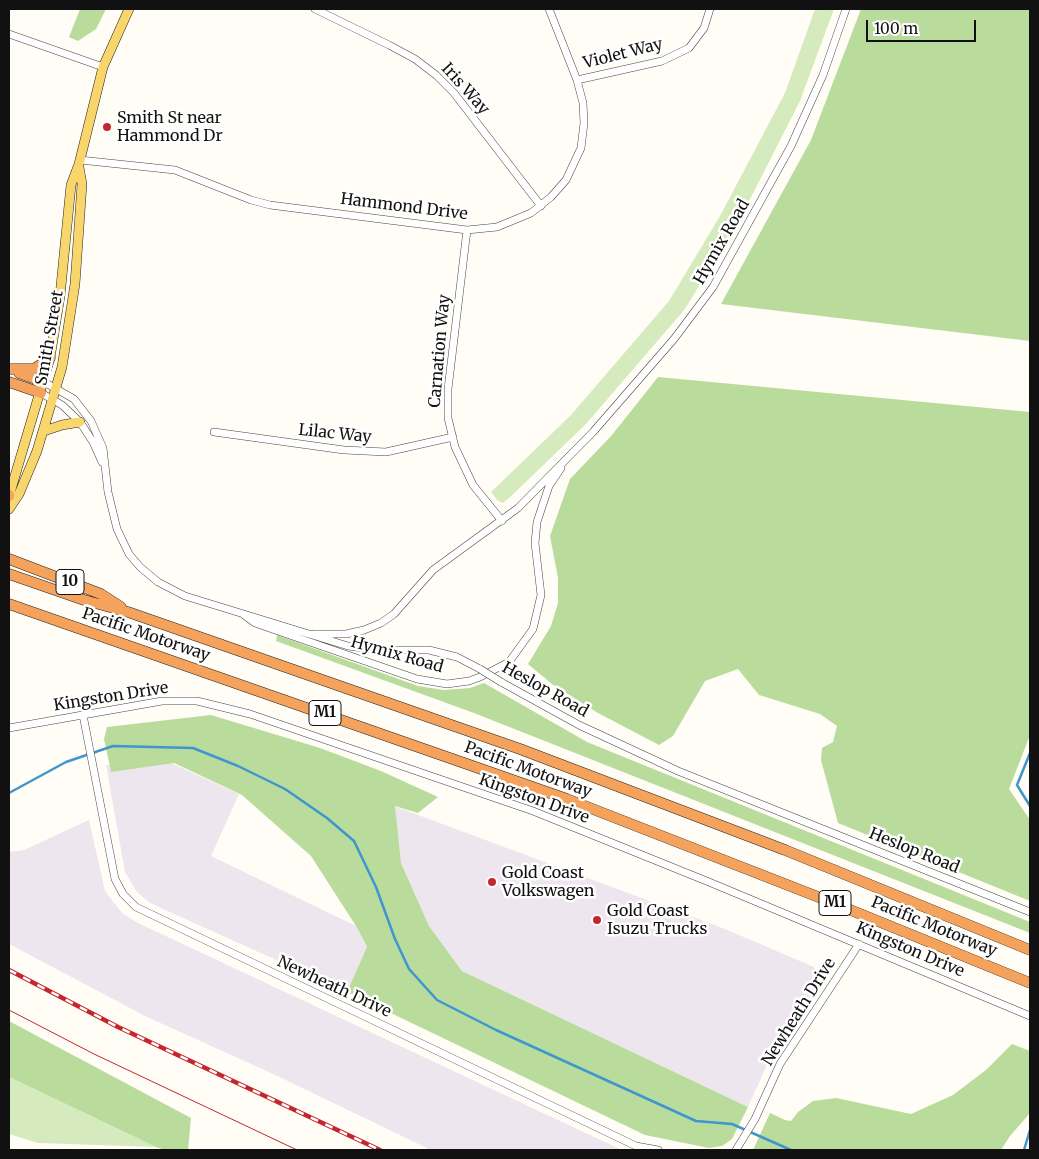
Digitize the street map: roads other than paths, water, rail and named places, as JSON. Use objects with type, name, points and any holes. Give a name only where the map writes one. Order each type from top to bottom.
[{"type":"highway","points":[[9,369],[34,369],[50,358]]},
{"type":"highway","points":[[9,369],[44,382]]},
{"type":"highway","points":[[9,382],[41,393]]},
{"type":"highway","name":"10","points":[[9,559],[101,594],[128,612]]},
{"type":"highway","name":"Pacific Motorway","points":[[9,574],[84,600],[128,612],[407,708],[560,764],[785,850],[1030,950]]},
{"type":"highway","name":"Pacific Motorway","points":[[9,604],[567,799],[826,900],[1030,983]]},
{"type":"main road","name":"Smith Street","points":[[9,495],[50,358],[60,296],[71,185],[79,162],[103,67],[129,9]]},
{"type":"main road","name":"Smith Street","points":[[9,509],[19,494],[44,431],[57,388],[75,284],[82,184],[79,162]]},
{"type":"main road","points":[[44,431],[62,424],[80,422]]},
{"type":"street","name":"Iris Way","points":[[315,9],[415,59],[436,75],[454,93],[541,206]]},
{"type":"street","name":"Hammond Drive","points":[[79,162],[175,170],[251,200],[270,204],[468,230],[497,227],[516,220],[541,206],[566,180],[581,148],[584,123],[583,103],[577,80],[549,9]]},
{"type":"street","name":"Violet Way","points":[[577,80],[662,61],[689,48],[704,28],[710,9]]},
{"type":"street","name":"Hymix Road","points":[[314,634],[346,634],[364,630],[381,623],[403,605],[432,570],[502,521],[569,457],[674,339],[712,287],[752,218],[809,110],[846,9]]},
{"type":"street","points":[[9,34],[103,67]]},
{"type":"street","name":"Carnation Way","points":[[468,230],[448,389],[448,418],[453,437],[473,485],[502,521]]},
{"type":"street","name":"Heslop Road","points":[[44,382],[57,388],[80,405],[91,421],[103,448],[104,467],[117,529],[129,554],[140,567],[169,589],[185,596],[365,650],[411,649],[443,653],[457,657],[579,725],[670,768],[1030,912]]},
{"type":"street","name":"Heslop Road","points":[[41,393],[54,399],[80,422],[93,442],[104,467]]},
{"type":"street","name":"Lilac Way","points":[[214,432],[344,450],[386,452],[453,437]]},
{"type":"street","name":"Hymix Road","points":[[239,612],[255,624],[432,682],[447,684],[470,681],[497,669],[509,662],[521,648],[537,618],[542,585],[535,543],[537,522],[549,486],[569,457]]},
{"type":"street","name":"Kingston Drive","points":[[9,728],[162,701],[197,701],[250,714],[532,812],[859,944],[1030,1016]]},
{"type":"street","name":"Newheath Drive","points":[[83,715],[115,879],[124,894],[136,907],[636,1146],[658,1150]]},
{"type":"street","name":"Newheath Drive","points":[[736,1150],[744,1141],[780,1064],[859,944]]},
{"type":"waterway","points":[[9,793],[66,762],[113,746],[193,748],[238,766],[285,789],[327,818],[354,841],[376,887],[395,939],[409,969],[437,1000],[496,1030],[696,1121],[732,1124],[791,1150]]},
{"type":"waterway","points":[[1030,753],[1017,785],[1030,806]]},
{"type":"waterway","points":[[1024,1150],[1030,1130]]},
{"type":"tram line","points":[[9,1010],[94,1054],[297,1150]]},
{"type":"railway","points":[[9,970],[118,1027],[380,1150]]},
{"type":"place","name":"Smith St near Hammond Dr","points":[[107,127]]},
{"type":"place","name":"Gold Coast Volkswagen","points":[[492,882]]},
{"type":"place","name":"Gold Coast Isuzu Trucks","points":[[597,920]]}]
